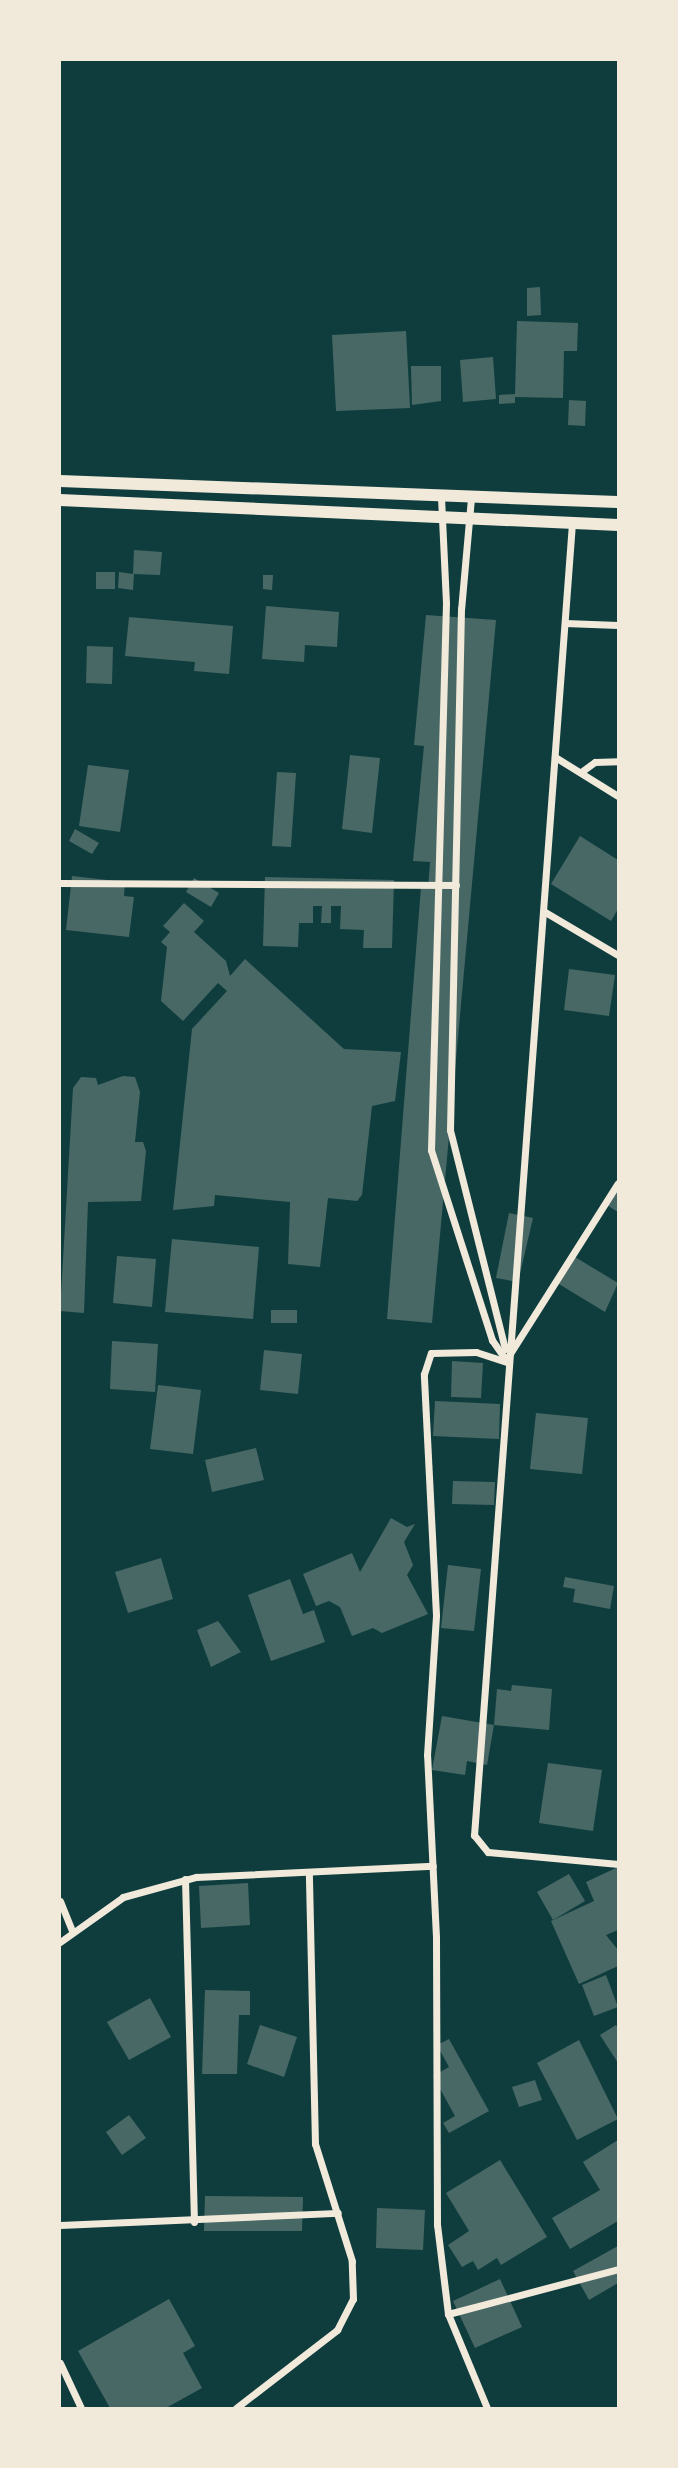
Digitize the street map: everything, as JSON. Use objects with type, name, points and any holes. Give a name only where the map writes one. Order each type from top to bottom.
[{"type":"main road","points":[[60,481],[618,502]]},
{"type":"main road","points":[[60,500],[618,525]]},
{"type":"street","points":[[441,497],[446,603],[432,1150],[492,1340],[507,1359]]},
{"type":"street","points":[[471,498],[461,609],[450,1130],[507,1359]]},
{"type":"street","points":[[572,523],[545,912],[507,1359],[476,1841],[488,1852],[618,1864],[618,1855]]},
{"type":"street","points":[[565,623],[618,625]]},
{"type":"street","points":[[555,757],[618,796]]},
{"type":"street","points":[[581,772],[595,762],[618,761]]},
{"type":"street","points":[[60,883],[456,885]]},
{"type":"street","points":[[545,912],[618,955]]},
{"type":"street","points":[[432,1130],[450,1130]]},
{"type":"street","points":[[507,1359],[618,1183]]},
{"type":"street","points":[[487,2409],[448,2314],[437,2225],[433,1866],[427,1755],[436,1615],[424,1374],[431,1353],[476,1352],[507,1359]]},
{"type":"street","points":[[60,1942],[72,1930],[123,1897],[185,1879],[433,1866]]},
{"type":"street","points":[[236,2409],[344,2321],[354,2284],[338,2213],[315,2144],[309,1872]]},
{"type":"street","points":[[185,1879],[194,2222]]},
{"type":"street","points":[[60,1901],[72,1930]]},
{"type":"street","points":[[60,2225],[194,2222],[338,2213]]},
{"type":"street","points":[[448,2314],[618,2269]]},
{"type":"street","points":[[60,2363],[81,2409]]},
{"type":"building","points":[[540,287],[541,315],[527,316],[527,288]]},
{"type":"building","points":[[517,321],[578,323],[577,351],[564,351],[563,398],[515,397],[515,403],[499,404],[499,395],[515,394]]},
{"type":"building","points":[[406,331],[410,408],[336,411],[332,335]]},
{"type":"building","points":[[493,357],[496,399],[463,402],[460,360]]},
{"type":"building","points":[[411,366],[441,366],[441,401],[412,405]]},
{"type":"building","points":[[569,400],[586,401],[585,426],[568,425]]},
{"type":"building","points":[[134,550],[162,552],[160,575],[134,574],[133,590],[118,588],[119,572],[133,574]]},
{"type":"building","points":[[96,572],[115,572],[115,589],[96,589]]},
{"type":"building","points":[[263,575],[273,575],[272,590],[263,589]]},
{"type":"building","points":[[266,606],[339,612],[337,647],[305,645],[304,662],[262,659]]},
{"type":"building","points":[[426,615],[496,620],[432,1323],[387,1319],[421,887],[428,888],[430,862],[413,861],[424,746],[414,745]]},
{"type":"building","points":[[129,617],[233,626],[229,674],[194,671],[195,662],[125,656]]},
{"type":"building","points":[[87,646],[113,647],[112,684],[86,683]]},
{"type":"building","points":[[350,755],[380,758],[372,833],[342,829]]},
{"type":"building","points":[[88,765],[129,770],[120,832],[79,826]]},
{"type":"building","points":[[277,772],[296,773],[291,847],[272,846]]},
{"type":"building","points":[[75,829],[99,843],[92,854],[69,841]]},
{"type":"building","points":[[580,836],[618,860],[618,909],[611,921],[551,884]]},
{"type":"building","points":[[72,876],[125,882],[124,896],[134,897],[129,937],[66,930]]},
{"type":"building","points":[[265,877],[394,880],[392,948],[363,948],[364,930],[340,929],[341,906],[331,906],[331,923],[321,923],[322,906],[313,906],[313,923],[299,923],[298,947],[263,946]]},
{"type":"building","points":[[194,878],[219,893],[211,907],[186,892]]},
{"type":"building","points":[[184,903],[204,921],[194,932],[226,961],[230,976],[245,959],[344,1049],[401,1052],[395,1101],[372,1106],[362,1195],[357,1201],[328,1198],[320,1267],[288,1264],[290,1202],[215,1195],[214,1206],[173,1210],[192,1029],[227,991],[218,983],[183,1021],[161,1001],[167,947],[161,942],[170,932],[163,926]]},
{"type":"building","points":[[569,969],[615,975],[609,1016],[564,1010]]},
{"type":"building","points":[[123,1076],[135,1077],[140,1092],[135,1142],[143,1142],[146,1151],[141,1201],[88,1202],[84,1313],[60,1311],[73,1088],[81,1077],[96,1078],[98,1085]]},
{"type":"building","points":[[618,1180],[618,1212],[605,1204]]},
{"type":"building","points":[[509,1213],[533,1218],[518,1282],[496,1278]]},
{"type":"building","points":[[172,1239],[259,1247],[253,1319],[165,1312]]},
{"type":"building","points":[[570,1254],[618,1283],[605,1312],[554,1281]]},
{"type":"building","points":[[117,1256],[156,1259],[152,1307],[113,1303]]},
{"type":"building","points":[[271,1310],[297,1310],[297,1323],[271,1323]]},
{"type":"building","points":[[112,1341],[158,1344],[155,1392],[110,1389]]},
{"type":"building","points":[[264,1350],[302,1354],[298,1394],[260,1390]]},
{"type":"building","points":[[452,1361],[483,1363],[481,1398],[451,1397]]},
{"type":"building","points":[[158,1385],[201,1390],[193,1454],[150,1449]]},
{"type":"building","points":[[435,1401],[500,1404],[499,1439],[433,1436]]},
{"type":"building","points":[[536,1413],[588,1418],[582,1474],[530,1469]]},
{"type":"building","points":[[256,1448],[264,1480],[212,1492],[205,1460]]},
{"type":"building","points":[[453,1481],[495,1482],[494,1505],[452,1504]]},
{"type":"building","points":[[391,1518],[407,1527],[415,1524],[404,1542],[413,1565],[407,1575],[428,1614],[382,1633],[373,1628],[352,1636],[340,1607],[329,1601],[316,1606],[303,1574],[352,1553],[360,1572]]},
{"type":"building","points":[[161,1558],[173,1599],[128,1613],[115,1572]]},
{"type":"building","points":[[448,1565],[481,1569],[474,1631],[441,1628]]},
{"type":"building","points":[[565,1577],[614,1586],[610,1609],[573,1602],[575,1589],[563,1587]]},
{"type":"building","points":[[290,1579],[303,1614],[314,1610],[325,1642],[271,1661],[248,1595]]},
{"type":"building","points":[[218,1621],[241,1652],[211,1667],[197,1630]]},
{"type":"building","points":[[512,1685],[552,1689],[549,1730],[494,1725],[497,1689],[511,1691]]},
{"type":"building","points":[[442,1716],[494,1725],[487,1765],[467,1761],[465,1775],[432,1770]]},
{"type":"building","points":[[548,1763],[602,1770],[593,1831],[539,1823]]},
{"type":"building","points":[[618,1867],[618,1930],[606,1935],[618,1950],[618,1966],[579,1984],[551,1921],[594,1901],[586,1882]]},
{"type":"building","points":[[569,1874],[585,1901],[553,1920],[537,1892]]},
{"type":"building","points":[[248,1883],[250,1925],[201,1928],[199,1886]]},
{"type":"building","points":[[606,1975],[618,2007],[594,2016],[582,1985]]},
{"type":"building","points":[[205,1990],[250,1991],[250,2015],[239,2015],[237,2074],[202,2074]]},
{"type":"building","points":[[150,1998],[171,2037],[129,2060],[107,2022]]},
{"type":"building","points":[[260,2025],[297,2037],[284,2077],[247,2064]]},
{"type":"building","points":[[616,2025],[618,2029],[618,2063],[600,2035]]},
{"type":"building","points":[[449,2039],[489,2111],[449,2133],[443,2123],[455,2116],[433,2076],[449,2067],[437,2045]]},
{"type":"building","points":[[579,2040],[618,2119],[577,2140],[537,2063]]},
{"type":"building","points":[[535,2080],[542,2100],[519,2107],[512,2087]]},
{"type":"building","points":[[129,2115],[146,2138],[122,2155],[106,2132]]},
{"type":"building","points":[[618,2140],[618,2221],[570,2249],[552,2218],[600,2190],[583,2162]]},
{"type":"building","points":[[500,2160],[547,2237],[501,2265],[497,2258],[478,2270],[473,2261],[462,2267],[448,2245],[469,2231],[446,2193]]},
{"type":"building","points":[[205,2196],[303,2197],[302,2231],[204,2231]]},
{"type":"building","points":[[377,2208],[425,2210],[423,2250],[376,2248]]},
{"type":"building","points":[[618,2246],[618,2283],[589,2300],[573,2271]]},
{"type":"building","points":[[500,2279],[522,2327],[475,2348],[453,2301]]},
{"type":"building","points":[[169,2299],[195,2346],[183,2353],[202,2388],[166,2408],[110,2408],[78,2351]]}]
